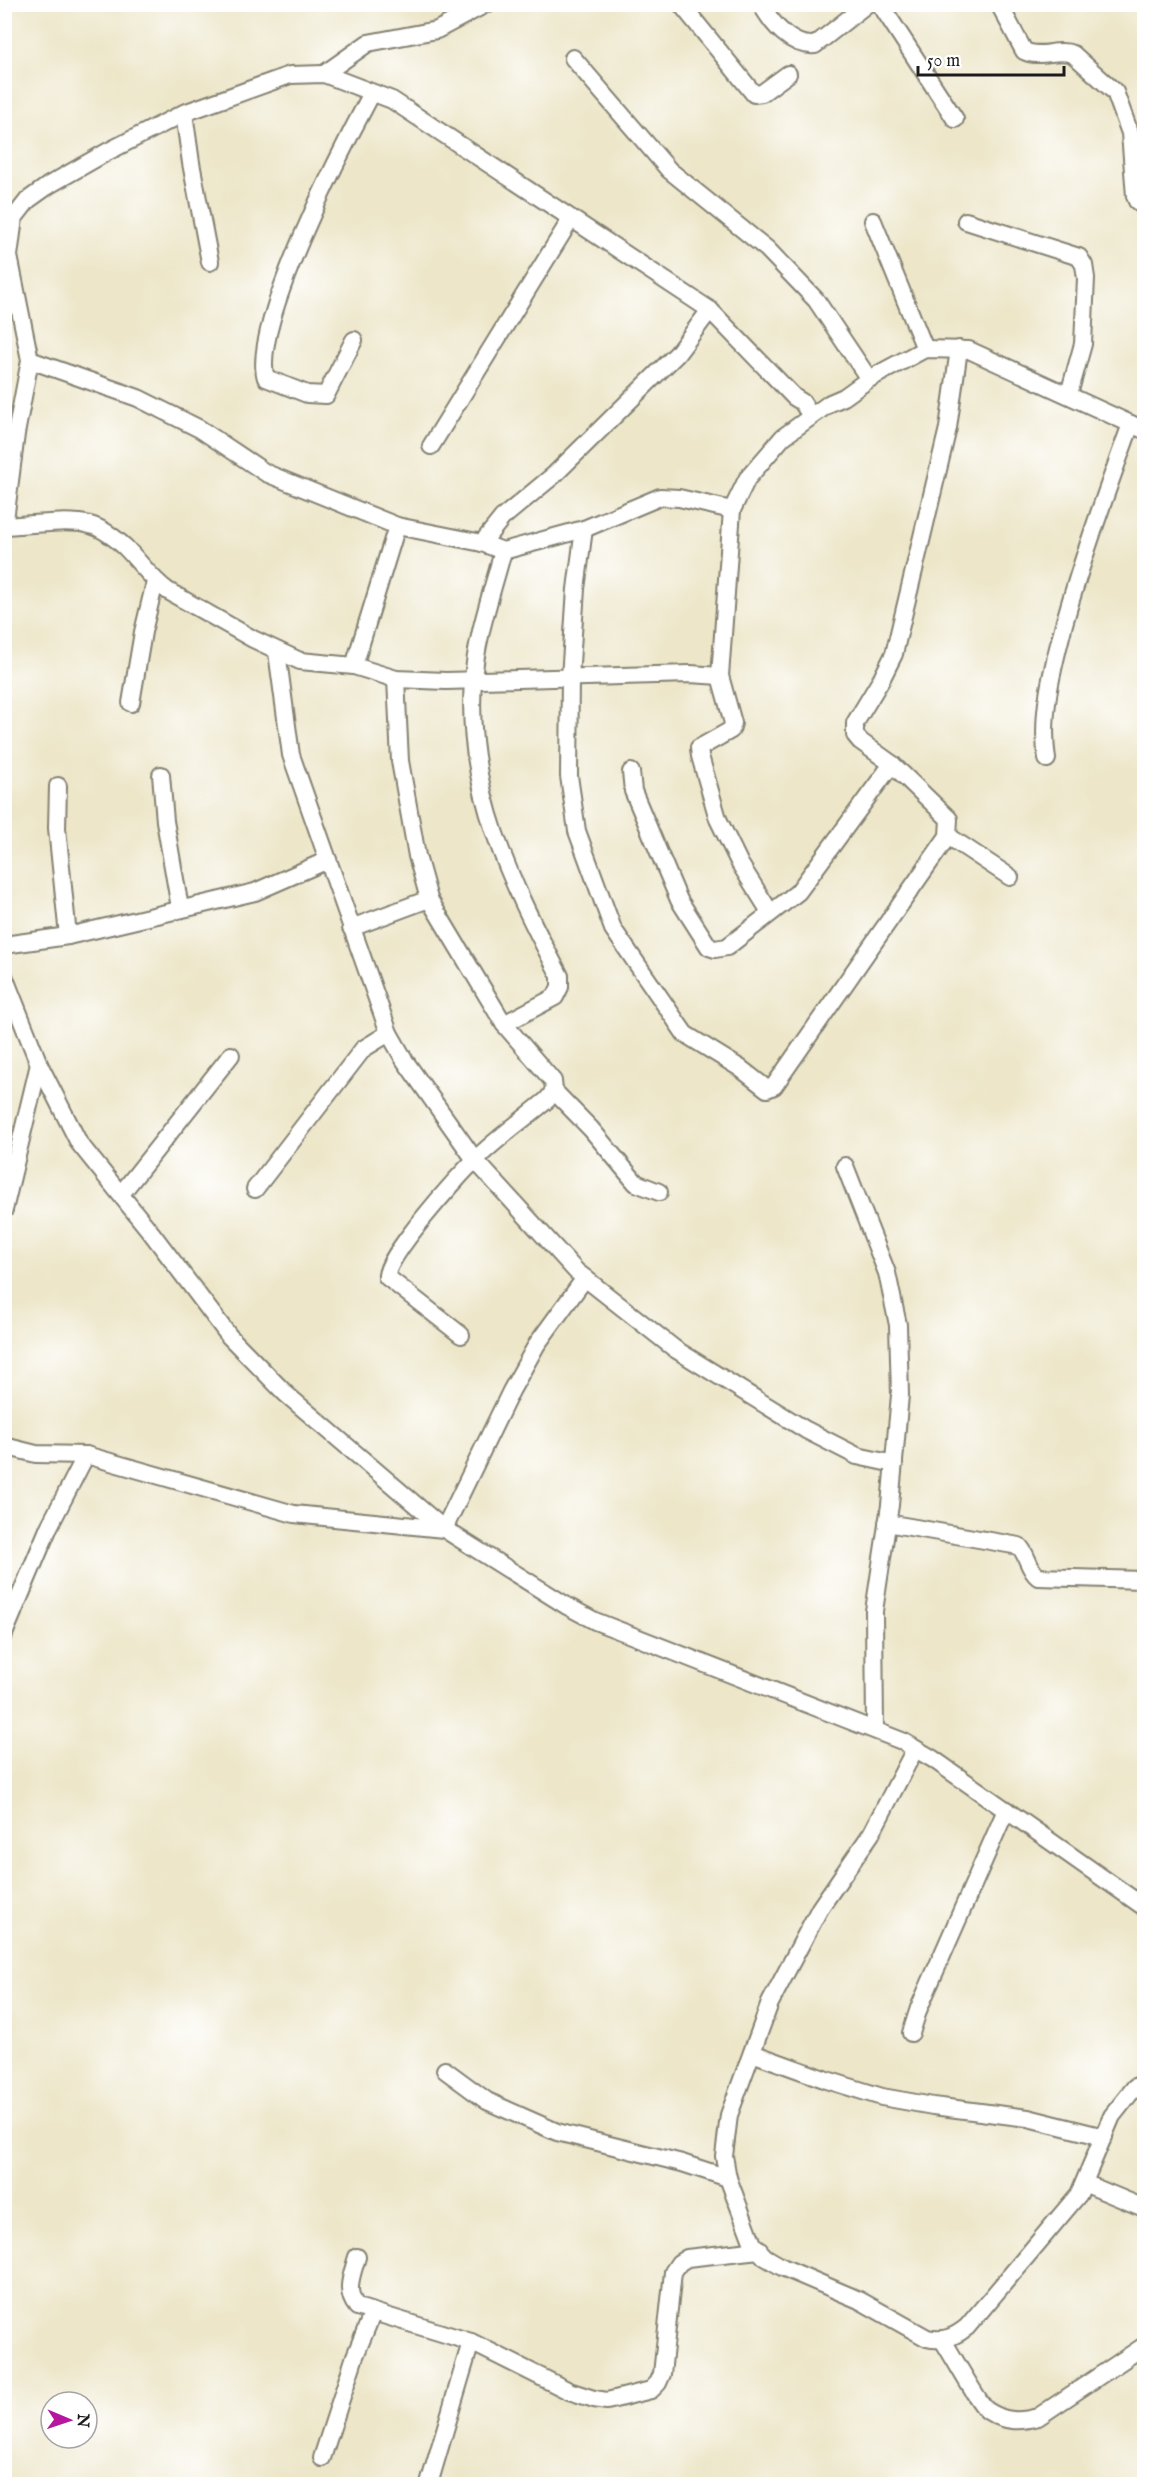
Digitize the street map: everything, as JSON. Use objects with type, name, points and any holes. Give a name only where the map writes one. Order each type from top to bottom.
[{"type":"street","points":[[324,74],[368,43],[437,30],[486,4]]},
{"type":"street","points":[[681,4],[754,94],[762,93],[788,74]]},
{"type":"street","points":[[762,4],[768,15],[795,43],[806,46],[815,45],[867,4]]},
{"type":"street","points":[[880,4],[955,119]]},
{"type":"street","points":[[999,4],[1024,51],[1032,55],[1065,51],[1073,54],[1115,92],[1130,133],[1135,196],[1144,207]]},
{"type":"street","points":[[573,58],[669,170],[768,249],[816,300],[869,379]]},
{"type":"street","points":[[720,676],[690,674],[473,680],[396,679],[354,666],[300,661],[277,652],[155,582],[126,548],[108,533],[89,525],[5,527],[16,434],[30,360],[9,256],[14,218],[28,200],[49,185],[107,152],[184,113],[290,75],[324,74],[392,100],[710,310],[801,402],[811,416]]},
{"type":"street","points":[[354,340],[326,395],[307,394],[266,378],[262,369],[273,314],[310,218],[372,93]]},
{"type":"street","points":[[184,113],[210,262]]},
{"type":"street","points":[[431,446],[571,219]]},
{"type":"street","points":[[873,221],[925,349]]},
{"type":"street","points":[[966,221],[1079,257],[1084,265],[1086,278],[1083,344],[1069,394]]},
{"type":"street","points":[[482,543],[502,518],[554,475],[677,354],[710,310]]},
{"type":"street","points":[[770,912],[740,864],[718,819],[699,748],[731,730],[733,723],[720,676],[732,510],[747,479],[783,437],[830,403],[925,349],[969,350],[1138,427],[1079,570],[1052,671],[1047,719],[1047,759]]},
{"type":"street","points":[[584,528],[576,589],[570,678],[569,776],[578,831],[613,929],[685,1034],[740,1068],[766,1089],[774,1086],[948,836],[949,819],[892,765],[860,741],[855,735],[855,723],[882,680],[894,654],[948,428],[959,349]]},
{"type":"street","points":[[30,360],[138,398],[200,429],[266,473],[397,525],[482,543],[503,551],[584,528],[660,497],[679,498],[732,510]]},
{"type":"street","points":[[354,666],[397,525]]},
{"type":"street","points":[[503,551],[482,628],[473,680],[473,738],[485,807],[523,903],[561,976],[560,987],[555,998],[504,1024]]},
{"type":"street","points":[[131,703],[143,632],[155,582]]},
{"type":"street","points":[[277,652],[291,755],[389,1033],[405,1061],[475,1160],[576,1271],[675,1349],[806,1430],[857,1456],[894,1464]]},
{"type":"street","points":[[396,679],[400,761],[417,856],[429,899],[504,1024],[553,1082],[554,1091],[636,1183],[659,1192]]},
{"type":"street","points":[[631,772],[633,791],[679,900],[709,947],[715,950],[727,947],[798,892],[892,765]]},
{"type":"street","points":[[161,775],[165,821],[180,908]]},
{"type":"street","points":[[58,786],[57,828],[68,936]]},
{"type":"street","points":[[948,836],[1010,877]]},
{"type":"street","points":[[4,945],[68,936],[255,892],[328,860]]},
{"type":"street","points":[[351,928],[429,899]]},
{"type":"street","points":[[4,976],[39,1064],[79,1143],[237,1344],[285,1394],[444,1529],[595,1621],[875,1730],[915,1749],[1144,1907]]},
{"type":"street","points":[[255,1189],[363,1048],[389,1033]]},
{"type":"street","points":[[121,1194],[231,1054]]},
{"type":"street","points":[[4,1210],[39,1064]]},
{"type":"street","points":[[462,1335],[387,1277],[386,1272],[390,1262],[431,1208],[475,1160],[547,1100],[554,1091]]},
{"type":"street","points":[[845,1166],[887,1273],[895,1304],[900,1395],[887,1523],[874,1611],[875,1730]]},
{"type":"street","points":[[444,1529],[537,1344],[585,1278]]},
{"type":"street","points":[[4,1446],[36,1454],[86,1455],[294,1514],[444,1529]]},
{"type":"street","points":[[4,1634],[49,1527],[86,1455]]},
{"type":"street","points":[[887,1523],[1019,1546],[1032,1572],[1038,1577],[1144,1580]]},
{"type":"street","points":[[915,1749],[871,1834],[820,1908],[770,2003],[729,2115],[724,2156],[728,2178],[753,2244],[765,2257],[782,2267],[859,2300],[927,2338],[955,2337],[967,2327],[1079,2194],[1112,2116],[1135,2087],[1144,2083]]},
{"type":"street","points":[[911,2033],[919,2008],[1006,1810]]},
{"type":"street","points":[[752,2053],[882,2097],[1028,2118],[1104,2137]]},
{"type":"street","points":[[446,2070],[487,2101],[557,2132],[682,2163],[728,2178]]},
{"type":"street","points":[[1084,2183],[1144,2208]]},
{"type":"street","points":[[357,2257],[349,2289],[350,2299],[357,2307],[471,2342],[569,2391],[607,2401],[651,2390],[658,2384],[662,2374],[673,2272],[679,2263],[687,2258],[759,2250]]},
{"type":"street","points":[[322,2458],[355,2356],[373,2312]]},
{"type":"street","points":[[942,2339],[986,2410],[1021,2422],[1038,2417],[1144,2346]]},
{"type":"street","points":[[429,2484],[471,2342]]}]
